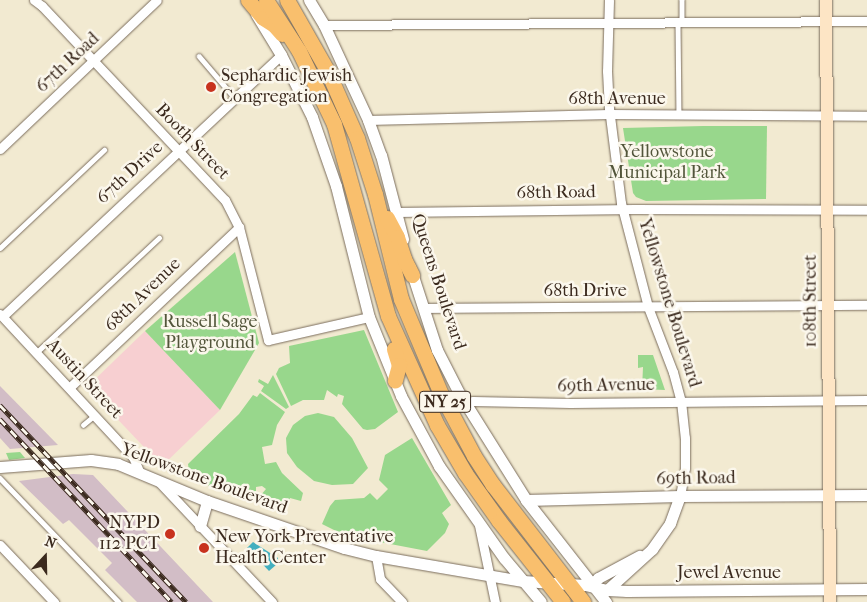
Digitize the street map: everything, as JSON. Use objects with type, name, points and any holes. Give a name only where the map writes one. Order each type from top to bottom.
[{"type":"main road","points":[[248,0],[263,18],[274,25],[299,51]]},
{"type":"main road","name":"NY 25","points":[[266,0],[299,51],[334,124],[393,328],[433,418],[465,473],[499,521],[563,602]]},
{"type":"main road","name":"Queens Boulevard","points":[[287,0],[327,70],[357,138],[375,194],[401,299],[441,392],[474,456],[493,485],[583,602]]},
{"type":"main road","name":"108th Street","points":[[826,0],[830,596]]},
{"type":"main road","points":[[375,194],[397,236],[404,259],[412,276]]},
{"type":"main road","points":[[393,328],[391,341],[400,365],[395,380]]},
{"type":"main road","points":[[437,350],[432,359],[440,379],[441,392]]},
{"type":"street","name":"Booth Street","points":[[34,0],[45,3],[93,61],[225,200],[239,227],[268,340],[369,317]]},
{"type":"street","name":"67th Road","points":[[0,149],[157,0]]},
{"type":"street","points":[[248,0],[281,55],[312,117],[336,186],[369,317],[395,380],[438,466],[479,524],[541,602]]},
{"type":"street","name":"Queens Boulevard","points":[[309,0],[324,25],[368,120],[381,155],[412,276],[437,350],[466,403],[526,500],[606,602]]},
{"type":"street","name":"Yellowstone Boulevard","points":[[607,590],[652,549],[670,523],[680,496],[684,468],[685,438],[681,401],[673,372],[648,307],[622,209],[610,114],[609,0]]},
{"type":"street","points":[[324,25],[867,21]]},
{"type":"street","name":"67th Drive","points":[[1,315],[281,55]]},
{"type":"street","name":"68th Avenue","points":[[368,120],[610,114],[867,116]]},
{"type":"street","name":"68th Road","points":[[396,212],[622,209],[867,210]]},
{"type":"street","name":"68th Avenue","points":[[70,387],[239,227]]},
{"type":"street","name":"68th Drive","points":[[423,308],[867,305]]},
{"type":"street","name":"Austin Street","points":[[1,315],[96,414],[133,457],[139,471]]},
{"type":"street","name":"69th Avenue","points":[[466,403],[473,401],[570,403],[867,400]]},
{"type":"street","name":"Yellowstone Boulevard","points":[[0,466],[91,460],[118,464],[139,471],[208,501],[344,548],[376,556],[523,581],[592,585]]},
{"type":"street","points":[[157,480],[272,602]]},
{"type":"street","name":"69th Road","points":[[526,500],[680,496],[867,495]]},
{"type":"street","points":[[200,526],[208,501]]},
{"type":"street","points":[[479,524],[495,602]]},
{"type":"street","points":[[0,545],[54,602]]},
{"type":"street","points":[[592,585],[598,578],[652,549]]},
{"type":"street","points":[[376,556],[380,579],[402,602]]},
{"type":"street","name":"Jewel Avenue","points":[[592,585],[607,590],[830,596],[867,589]]},
{"type":"lane","points":[[679,115],[682,0]]},
{"type":"lane","points":[[199,56],[234,97]]},
{"type":"lane","points":[[0,248],[104,150]]},
{"type":"lane","points":[[36,352],[159,238]]},
{"type":"lane","points":[[84,425],[96,414]]},
{"type":"lane","points":[[0,478],[119,602]]},
{"type":"shaded area","points":[[145,331],[220,410],[162,466],[87,387]]},
{"type":"shaded area","points":[[0,386],[58,445],[10,449],[0,438]]},
{"type":"shaded area","points":[[73,474],[93,475],[213,602],[137,602],[105,570],[112,563],[69,520],[63,524],[19,481]]},
{"type":"green space","name":"Yellowstone Municipal Park","points":[[767,126],[766,199],[646,201],[636,197],[633,193],[623,128]]},
{"type":"green space","name":"Russell Sage Playground","points":[[235,252],[259,343],[220,410],[145,331]]},
{"type":"green space","points":[[364,330],[398,412],[375,429],[367,430],[363,429],[342,404],[344,396],[338,394],[337,397],[327,390],[324,400],[303,400],[291,406],[276,374],[279,368],[290,363],[289,346]]},
{"type":"green space","points":[[638,355],[653,355],[665,390],[642,389],[643,367],[638,368]]},
{"type":"green space","points":[[273,375],[289,407],[286,409],[261,391],[264,386],[258,382],[259,379],[268,384]]},
{"type":"green space","points":[[260,393],[285,412],[277,425],[272,445],[262,447],[265,464],[276,462],[282,473],[303,493],[301,501],[290,498],[285,513],[263,506],[264,501],[260,496],[266,489],[262,486],[256,487],[256,492],[250,494],[248,499],[190,479],[188,464],[239,414],[253,395],[257,397]]},
{"type":"green space","points":[[318,413],[334,417],[352,438],[368,468],[353,484],[332,485],[314,481],[297,467],[287,453],[286,438],[293,425],[305,416]]},
{"type":"green space","points":[[412,438],[451,505],[442,513],[449,524],[445,533],[427,551],[340,533],[322,524],[330,506],[335,500],[364,498],[370,493],[377,500],[388,489],[379,480],[385,455]]},
{"type":"green space","points":[[20,452],[25,458],[9,460],[6,453]]},
{"type":"water","points":[[253,542],[278,558],[276,565],[269,571],[247,548]]},
{"type":"railway","points":[[0,405],[186,602]]},
{"type":"railway","points":[[0,419],[172,602]]},
{"type":"place","name":"Sephardic Jewish Congregation","points":[[211,87]]},
{"type":"place","name":"NYPD 112 PCT","points":[[170,534]]},
{"type":"place","name":"New York Preventative Health Center","points":[[204,548]]}]
